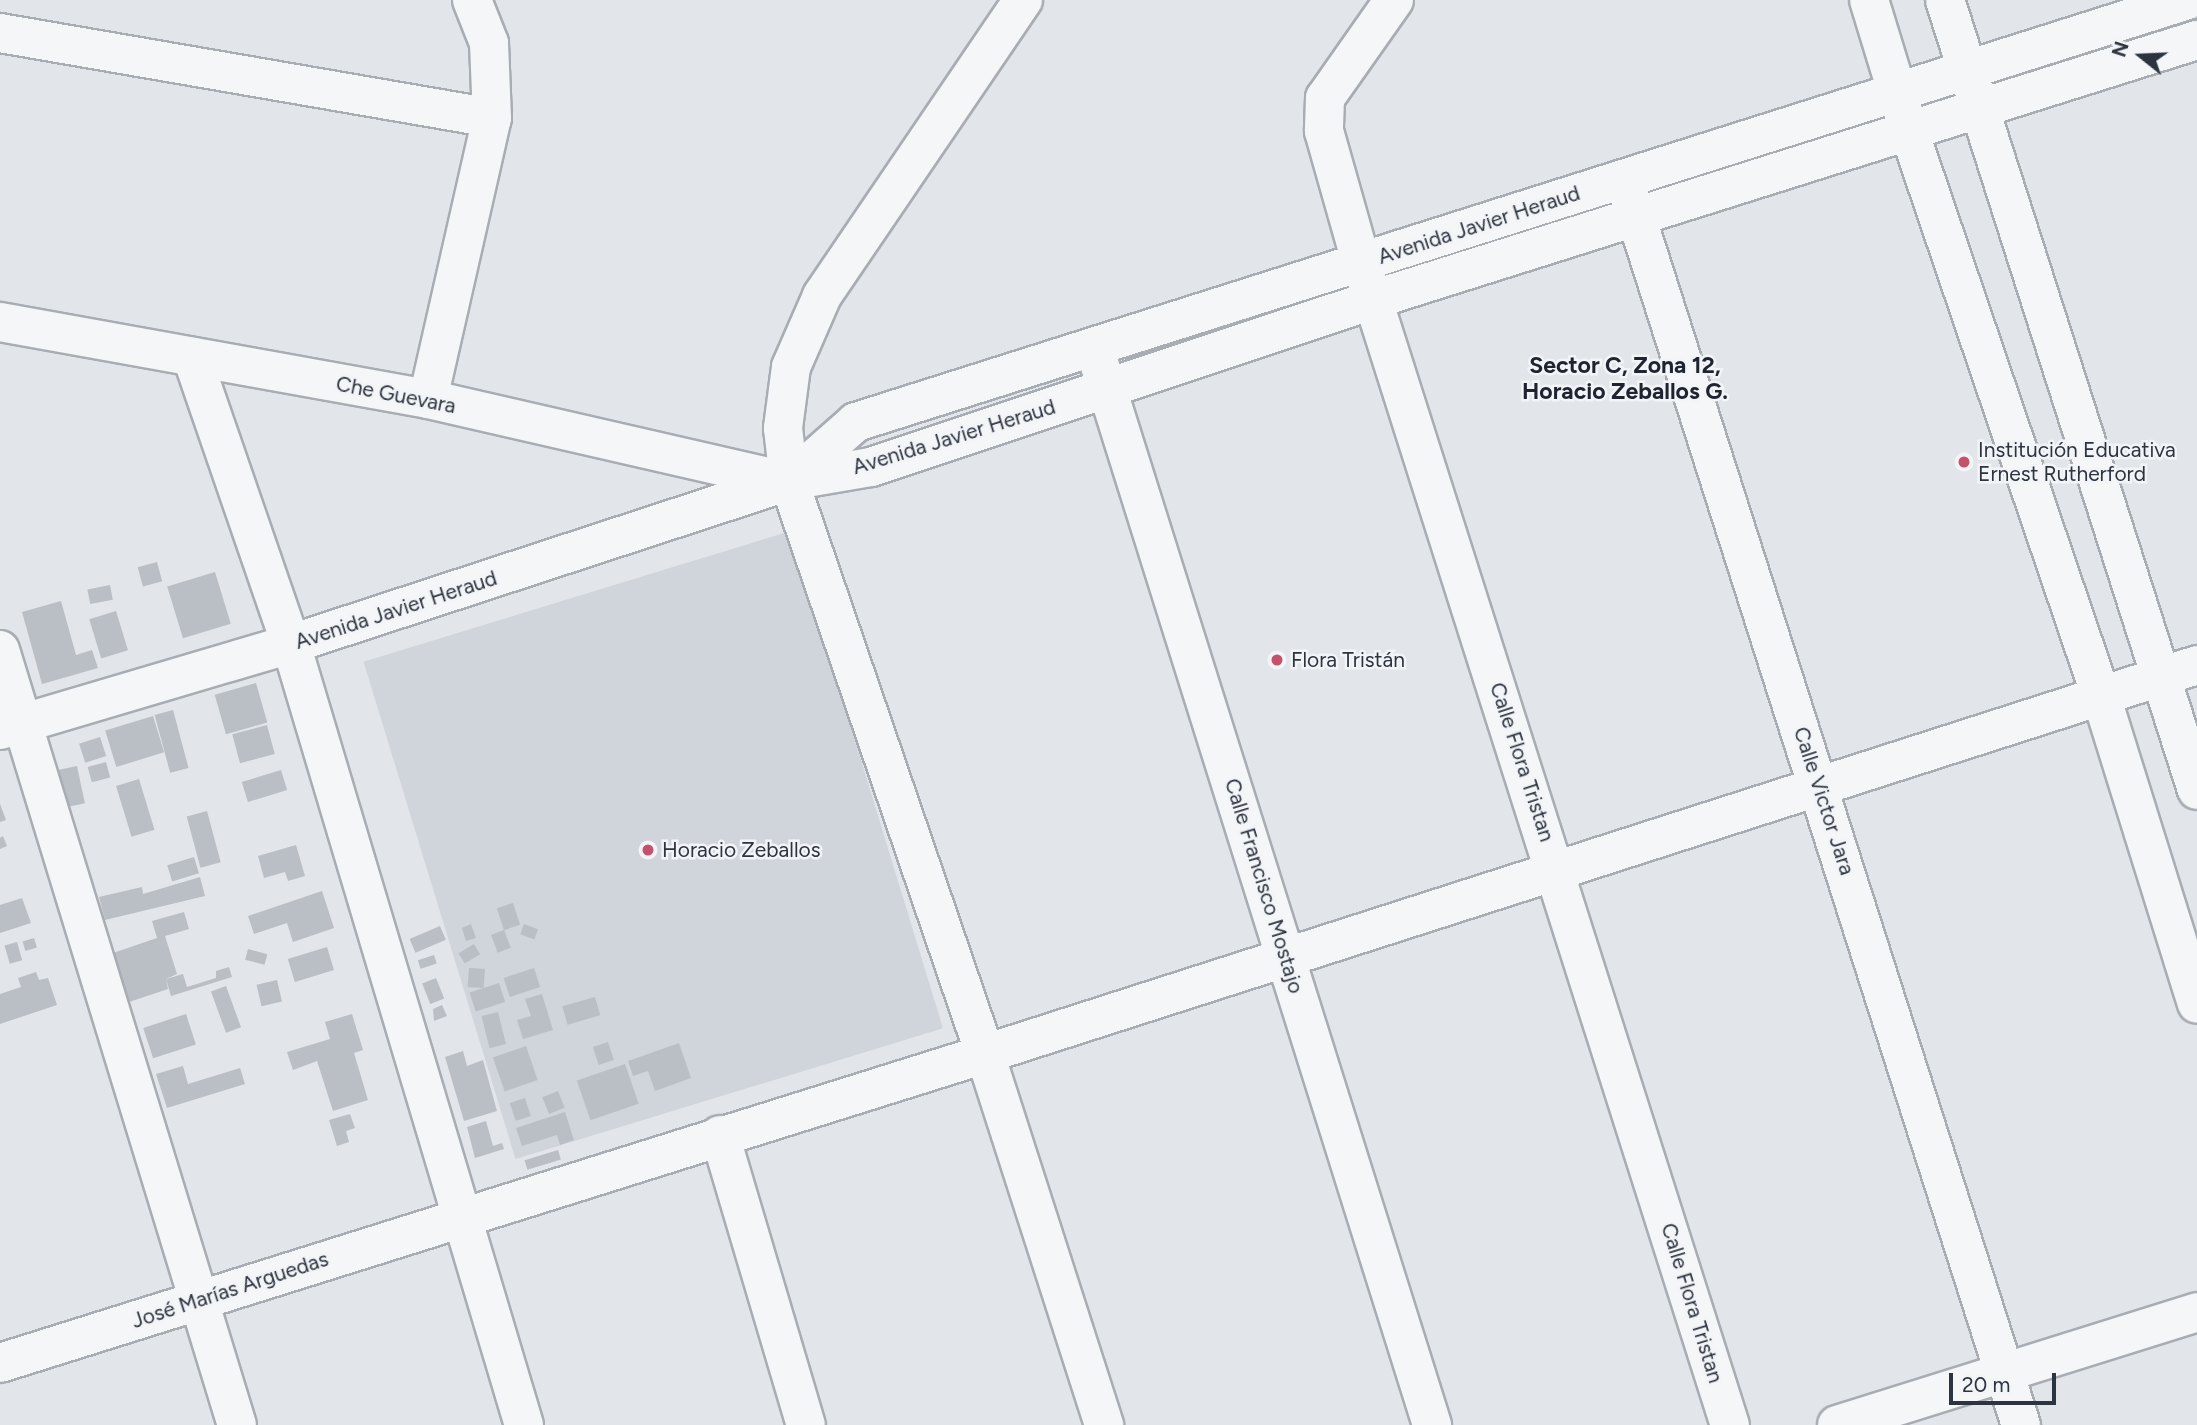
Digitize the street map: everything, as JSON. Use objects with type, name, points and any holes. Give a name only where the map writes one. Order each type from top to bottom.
[{"type":"street","points":[[428,400],[492,118],[489,43],[472,0]]},
{"type":"street","points":[[1023,0],[822,296],[791,367],[783,428],[789,481],[985,1054],[1104,1425]]},
{"type":"street","name":"Calle Flora Tristan","points":[[1394,0],[1325,98],[1324,131],[1361,262],[1375,299],[1730,1425]]},
{"type":"street","points":[[1870,0],[1896,92],[2102,699],[2197,1004]]},
{"type":"street","points":[[1945,0],[1977,110],[2197,790]]},
{"type":"street","name":"Avenida Javier Heraud","points":[[789,481],[856,422],[2188,0]]},
{"type":"street","points":[[0,33],[492,118]]},
{"type":"street","name":"Avenida Javier Heraud","points":[[12,727],[291,644],[789,481],[871,467],[1375,299],[2197,40]]},
{"type":"street","name":"Calle Victor Jara","points":[[1624,178],[2021,1425]]},
{"type":"street","name":"Che Guevara","points":[[0,322],[428,400],[789,481]]},
{"type":"street","name":"Calle Francisco Mostajo","points":[[1094,347],[1432,1425]]},
{"type":"street","points":[[192,357],[291,644],[524,1425]]},
{"type":"street","points":[[0,650],[12,727],[237,1425]]},
{"type":"street","name":"José Marías Arguedas","points":[[0,1363],[985,1054],[2102,699],[2160,676],[2197,665]]},
{"type":"street","points":[[720,1135],[806,1425]]},
{"type":"street","points":[[1837,1425],[2197,1312]]},
{"type":"shaded area","name":"Horacio Zeballos","points":[[791,531],[943,1028],[516,1159],[364,662]]},
{"type":"building","points":[[157,562],[162,581],[143,586],[138,567]]},
{"type":"building","points":[[215,572],[231,624],[183,638],[167,587]]},
{"type":"building","points":[[110,585],[113,600],[90,604],[87,589]]},
{"type":"building","points":[[61,601],[76,655],[92,650],[98,668],[42,684],[22,612]]},
{"type":"building","points":[[116,611],[128,650],[101,658],[89,619]]},
{"type":"building","points":[[256,683],[267,722],[226,734],[215,695]]},
{"type":"building","points":[[173,710],[189,768],[170,773],[155,715]]},
{"type":"building","points":[[153,716],[164,752],[116,767],[105,731]]},
{"type":"building","points":[[267,725],[275,754],[240,763],[232,734]]},
{"type":"building","points":[[100,737],[106,756],[85,763],[79,744]]},
{"type":"building","points":[[106,762],[110,777],[92,782],[88,767]]},
{"type":"building","points":[[77,766],[85,803],[64,808],[56,770]]},
{"type":"building","points":[[281,770],[287,790],[248,802],[242,782]]},
{"type":"building","points":[[139,779],[154,830],[132,837],[116,786]]},
{"type":"building","points":[[0,804],[6,820],[0,822]]},
{"type":"building","points":[[207,811],[221,862],[200,868],[187,816]]},
{"type":"building","points":[[3,836],[7,846],[0,849],[0,838]]},
{"type":"building","points":[[296,845],[305,876],[288,881],[285,872],[264,878],[258,856]]},
{"type":"building","points":[[194,857],[199,873],[172,881],[167,865]]},
{"type":"building","points":[[200,877],[205,896],[105,920],[99,897],[142,887],[143,894]]},
{"type":"building","points":[[322,891],[334,928],[293,942],[287,923],[254,934],[248,916]]},
{"type":"building","points":[[22,898],[31,923],[0,933],[0,905]]},
{"type":"building","points":[[513,903],[520,925],[504,930],[497,908]]},
{"type":"building","points":[[184,912],[189,929],[165,936],[177,974],[166,979],[168,989],[129,1002],[113,953],[157,938],[152,921]]},
{"type":"building","points":[[471,924],[476,938],[466,941],[462,928]]},
{"type":"building","points":[[524,924],[538,929],[534,939],[520,934]]},
{"type":"building","points":[[440,926],[446,940],[415,953],[410,939]]},
{"type":"building","points":[[504,930],[511,948],[498,953],[491,935]]},
{"type":"building","points":[[34,938],[37,948],[25,951],[23,942]]},
{"type":"building","points":[[17,942],[22,960],[10,964],[5,946]]},
{"type":"building","points":[[474,944],[480,954],[465,964],[459,953]]},
{"type":"building","points":[[327,947],[334,970],[295,982],[288,959]]},
{"type":"building","points":[[248,949],[267,954],[264,965],[245,960]]},
{"type":"building","points":[[434,955],[437,964],[421,969],[418,960]]},
{"type":"building","points":[[229,967],[232,977],[171,996],[166,979],[183,974],[187,987],[216,978],[216,971]]},
{"type":"building","points":[[469,968],[485,969],[484,988],[468,987]]},
{"type":"building","points":[[534,968],[540,987],[510,997],[504,978]]},
{"type":"building","points":[[36,972],[39,980],[48,978],[57,1005],[0,1024],[0,994],[21,987],[18,978]]},
{"type":"building","points":[[436,978],[444,998],[430,1004],[422,984]]},
{"type":"building","points":[[277,980],[282,1001],[261,1006],[257,985]]},
{"type":"building","points":[[499,983],[505,1002],[476,1012],[470,993]]},
{"type":"building","points":[[226,986],[241,1027],[226,1033],[211,991]]},
{"type":"building","points":[[542,994],[553,1030],[523,1039],[517,1020],[531,1016],[525,999]]},
{"type":"building","points":[[595,997],[600,1015],[568,1025],[562,1006]]},
{"type":"building","points":[[442,1005],[447,1016],[434,1021],[433,1009]]},
{"type":"building","points":[[498,1012],[506,1044],[489,1048],[482,1016]]},
{"type":"building","points":[[186,1014],[196,1044],[153,1058],[143,1028]]},
{"type":"building","points":[[352,1014],[363,1050],[354,1053],[368,1100],[333,1111],[317,1061],[293,1070],[287,1052],[330,1039],[325,1022]]},
{"type":"building","points":[[608,1042],[614,1060],[599,1065],[593,1047]]},
{"type":"building","points":[[679,1043],[691,1078],[655,1091],[648,1071],[633,1076],[628,1061]]},
{"type":"building","points":[[526,1046],[538,1080],[505,1091],[493,1057]]},
{"type":"building","points":[[463,1051],[467,1066],[483,1060],[497,1111],[464,1121],[445,1057]]},
{"type":"building","points":[[625,1064],[639,1104],[590,1120],[577,1081]]},
{"type":"building","points":[[183,1066],[188,1084],[240,1068],[245,1084],[167,1108],[156,1074]]},
{"type":"building","points":[[558,1091],[565,1108],[549,1114],[542,1097]]},
{"type":"building","points":[[525,1098],[531,1116],[516,1121],[510,1103]]},
{"type":"building","points":[[565,1112],[574,1140],[560,1145],[557,1135],[522,1146],[516,1128]]},
{"type":"building","points":[[350,1114],[355,1128],[346,1131],[349,1142],[337,1146],[329,1120]]},
{"type":"building","points":[[486,1121],[493,1146],[502,1143],[504,1149],[475,1158],[467,1127]]},
{"type":"building","points":[[558,1150],[561,1160],[527,1170],[525,1160]]},
{"type":"place","name":"Institución Educativa Ernest Rutherford","points":[[1964,462]]},
{"type":"place","name":"Flora Tristán","points":[[1277,660]]},
{"type":"place","name":"Horacio Zeballos","points":[[648,850]]},
{"type":"district","name":"Sector C, Zona 12, Horacio Zeballos G.","points":[[1625,378]]}]
